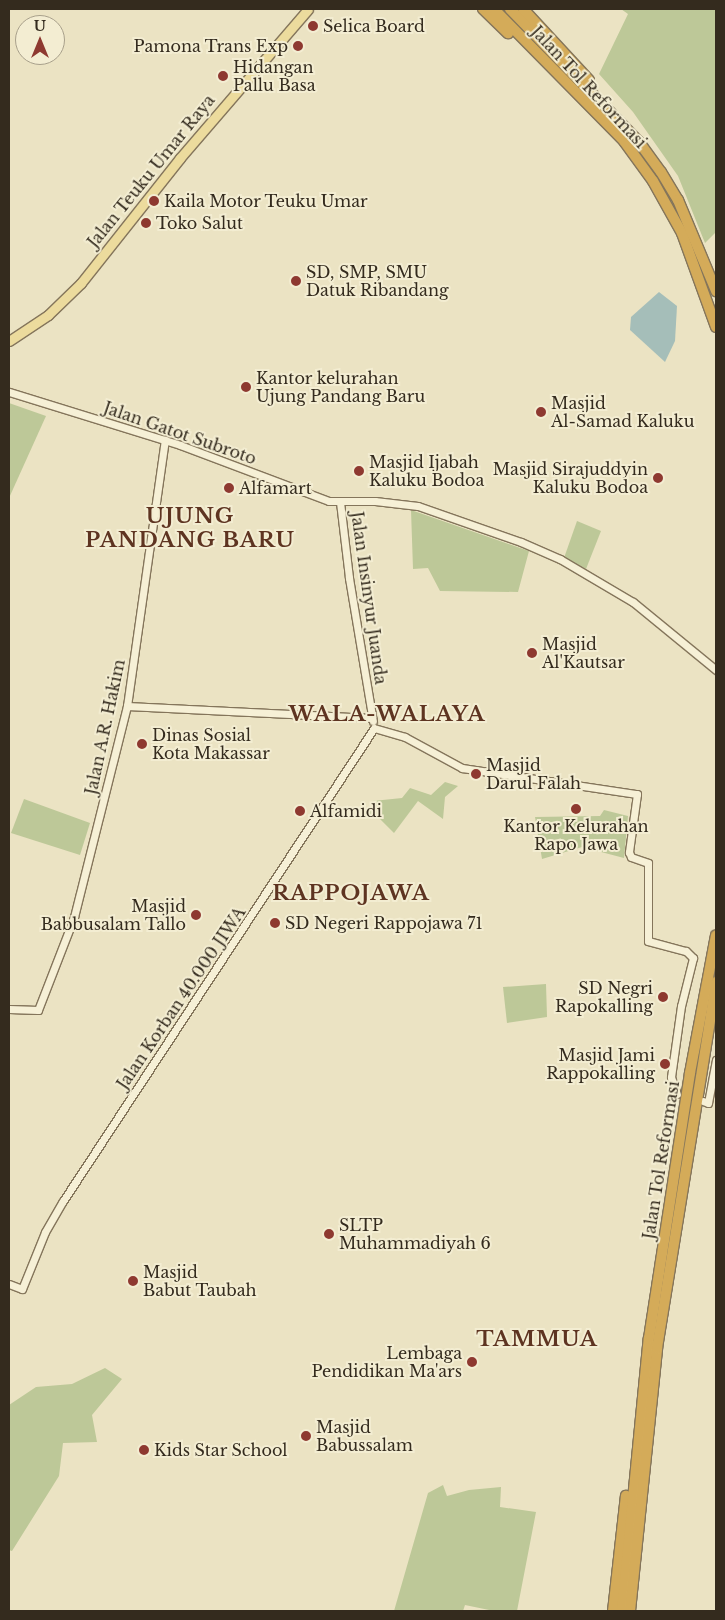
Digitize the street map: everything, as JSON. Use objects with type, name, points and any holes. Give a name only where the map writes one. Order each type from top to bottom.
[{"type":"highway","points":[[483,9],[624,141]]},
{"type":"highway","name":"Jalan Tol Reformasi","points":[[494,9],[624,141],[653,181],[682,233],[716,327]]},
{"type":"highway","name":"Jalan Tol Reformasi","points":[[510,9],[639,142],[678,200],[716,291]]},
{"type":"highway","points":[[523,9],[611,103],[639,142]]},
{"type":"highway","name":"Jalan Tol Reformasi","points":[[622,1611],[649,1338],[689,1083],[716,935]]},
{"type":"highway","name":"Jalan Tol Reformasi","points":[[650,1412],[657,1348],[716,982]]},
{"type":"highway","points":[[612,1611],[638,1395],[649,1338]]},
{"type":"highway","points":[[630,1611],[650,1412]]},
{"type":"highway","points":[[636,1611],[650,1412]]},
{"type":"main road","name":"Jalan Teuku Umar Raya","points":[[9,341],[48,315],[82,283],[180,158],[308,9]]},
{"type":"street","name":"Jalan Gatot Subroto","points":[[9,392],[165,440],[329,502],[418,506],[538,549],[633,602],[716,670]]},
{"type":"street","name":"Jalan A.R. Hakim","points":[[9,1009],[38,1010],[71,928],[127,706],[165,440]]},
{"type":"street","name":"Jalan Insinyur Juanda","points":[[340,502],[349,578],[374,728]]},
{"type":"street","points":[[127,706],[372,718]]},
{"type":"street","points":[[374,728],[405,737],[462,768],[637,794],[629,852],[631,857],[648,864],[648,941],[686,951],[693,958],[681,1006],[671,1077],[677,1094]]},
{"type":"street","name":"Jalan Korban 40.000 JIWA","points":[[9,1284],[22,1289],[45,1232],[63,1200],[374,728]]},
{"type":"street","points":[[703,1101],[708,1103],[716,1060]]},
{"type":"green space","points":[[621,9],[716,9],[716,232],[705,243],[678,176],[633,112],[599,74],[628,14]]},
{"type":"green space","points":[[9,403],[46,416],[9,498]]},
{"type":"green space","points":[[411,510],[529,551],[518,592],[440,591],[428,568],[413,569]]},
{"type":"green space","points":[[577,521],[601,531],[586,569],[564,558]]},
{"type":"green space","points":[[445,782],[458,786],[445,797],[443,819],[418,801],[394,833],[379,818],[366,814],[373,801],[402,798],[410,788],[431,795]]},
{"type":"green space","points":[[24,799],[90,823],[80,855],[11,833]]},
{"type":"green space","points":[[604,810],[628,816],[624,858],[582,847],[542,859],[535,817],[600,816]]},
{"type":"green space","points":[[546,984],[547,1017],[507,1023],[503,987]]},
{"type":"green space","points":[[105,1368],[122,1379],[92,1415],[97,1442],[63,1443],[59,1476],[12,1551],[9,1550],[9,1405],[36,1387],[72,1384]]},
{"type":"green space","points":[[443,1485],[447,1496],[469,1490],[501,1487],[500,1507],[536,1512],[517,1611],[494,1611],[465,1605],[463,1611],[394,1611],[428,1493]]},
{"type":"water","points":[[659,292],[677,306],[675,341],[665,362],[630,330],[631,317]]},
{"type":"place","name":"Selica Board","points":[[313,26]]},
{"type":"place","name":"Pamona Trans Exp","points":[[298,46]]},
{"type":"place","name":"Hidangan Pallu Basa","points":[[223,76]]},
{"type":"place","name":"Kaila Motor Teuku Umar","points":[[154,201]]},
{"type":"place","name":"Toko Salut","points":[[146,223]]},
{"type":"place","name":"SD, SMP, SMU Datuk Ribandang","points":[[296,281]]},
{"type":"place","name":"Kantor kelurahan Ujung Pandang Baru","points":[[246,387]]},
{"type":"place","name":"Masjid Al-Samad Kaluku","points":[[541,412]]},
{"type":"place","name":"Masjid Ijabah Kaluku Bodoa","points":[[359,471]]},
{"type":"place","name":"Masjid Sirajuddyin Kaluku Bodoa","points":[[658,478]]},
{"type":"place","name":"Alfamart","points":[[229,488]]},
{"type":"place","name":"Masjid Al'Kautsar","points":[[532,653]]},
{"type":"place","name":"Dinas Sosial Kota Makassar","points":[[142,744]]},
{"type":"place","name":"Masjid Darul Falah","points":[[476,774]]},
{"type":"place","name":"Kantor Kelurahan Rapo Jawa","points":[[576,809]]},
{"type":"place","name":"Alfamidi","points":[[300,811]]},
{"type":"place","name":"Masjid Babbusalam Tallo","points":[[196,915]]},
{"type":"place","name":"SD Negeri Rappojawa 71","points":[[275,923]]},
{"type":"place","name":"SD Negri Rapokalling","points":[[663,997]]},
{"type":"place","name":"Masjid Jami Rappokalling","points":[[665,1064]]},
{"type":"place","name":"SLTP Muhammadiyah 6","points":[[329,1234]]},
{"type":"place","name":"Masjid Babut Taubah","points":[[133,1281]]},
{"type":"place","name":"Lembaga Pendidikan Ma'ars","points":[[472,1362]]},
{"type":"place","name":"Masjid Babussalam","points":[[306,1436]]},
{"type":"place","name":"Kids Star School","points":[[144,1450]]},
{"type":"district","name":"UJUNG PANDANG BARU","points":[[190,528]]},
{"type":"district","name":"WALA-WALAYA","points":[[387,714]]},
{"type":"district","name":"RAPPOJAWA","points":[[351,893]]},
{"type":"district","name":"TAMMUA","points":[[537,1339]]}]
